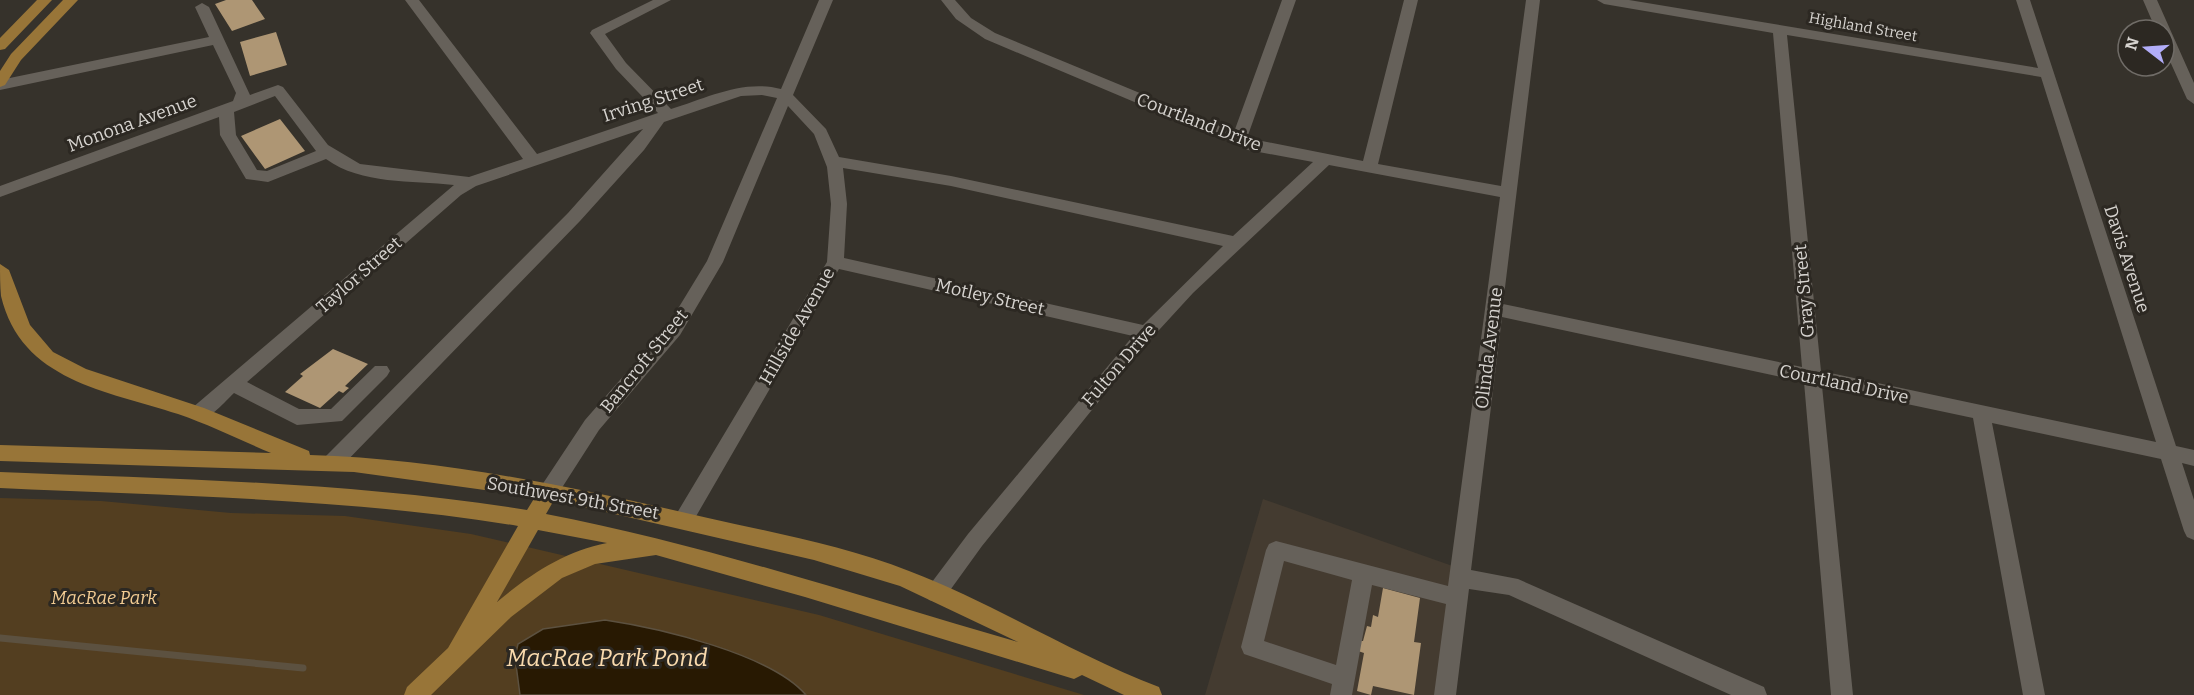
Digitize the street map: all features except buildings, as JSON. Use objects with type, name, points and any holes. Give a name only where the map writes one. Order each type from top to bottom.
[{"type":"main road","points":[[3,39],[45,0]]},
{"type":"main road","points":[[0,84],[16,57],[71,0]]},
{"type":"main road","points":[[3,39],[34,36]]},
{"type":"main road","points":[[0,270],[24,333],[48,357],[83,374],[199,413],[279,449],[326,463]]},
{"type":"main road","name":"Southwest 9th Street","points":[[0,453],[326,463],[549,490],[814,550],[904,578],[1116,681],[1151,695]]},
{"type":"main road","name":"Southwest 9th Street","points":[[0,480],[297,495],[426,506],[532,519],[625,538],[714,561],[952,635],[1116,681]]},
{"type":"main road","name":"Bancroft Street","points":[[418,694],[456,655],[549,490]]},
{"type":"main road","points":[[456,655],[520,594],[557,572],[596,555],[659,547],[714,561]]},
{"type":"street","points":[[412,0],[532,159]]},
{"type":"street","points":[[326,463],[574,217],[663,117],[597,33],[664,0]]},
{"type":"street","name":"Bancroft Street","points":[[549,490],[592,425],[674,330],[701,288],[787,95],[826,0]]},
{"type":"street","name":"Courtland Drive","points":[[948,0],[952,8],[971,26],[990,36],[1253,146],[1509,193]]},
{"type":"street","points":[[1239,140],[1288,0]]},
{"type":"street","points":[[1369,167],[1411,0]]},
{"type":"street","name":"Olinda Avenue","points":[[1445,695],[1533,0]]},
{"type":"street","name":"Highland Street","points":[[1604,0],[2047,74]]},
{"type":"street","name":"Davis Avenue","points":[[2023,0],[2194,531]]},
{"type":"street","points":[[2150,0],[2158,18]]},
{"type":"street","points":[[202,7],[243,93],[233,107],[228,135],[252,175],[268,177],[327,152],[363,169],[470,182]]},
{"type":"street","name":"Gray Street","points":[[1780,30],[1842,695]]},
{"type":"street","points":[[0,84],[218,40]]},
{"type":"street","points":[[2176,58],[2194,99]]},
{"type":"street","name":"Monona Avenue","points":[[0,192],[278,90],[327,152]]},
{"type":"street","name":"Irving Street","points":[[532,159],[739,92],[760,90],[787,95]]},
{"type":"street","name":"Hillside Avenue","points":[[684,519],[835,262],[840,200],[833,161],[822,132],[787,95]]},
{"type":"street","name":"Taylor Street","points":[[199,413],[455,191],[470,182],[532,159]]},
{"type":"street","name":"Fulton Drive","points":[[936,593],[975,540],[1146,332],[1326,159]]},
{"type":"street","points":[[833,161],[951,181],[1237,243]]},
{"type":"street","name":"Motley Street","points":[[835,262],[1146,332]]},
{"type":"street","name":"Courtland Drive","points":[[1494,309],[2194,458]]},
{"type":"street","points":[[233,384],[297,417],[335,416],[381,371]]},
{"type":"street","points":[[1981,413],[2034,695]]},
{"type":"street","points":[[1364,574],[1342,687],[1252,647],[1276,550],[1364,574],[1459,588],[1511,586],[1756,695]]},
{"type":"shaded area","points":[[1263,499],[1461,569],[1445,695],[1205,695]]},
{"type":"green space","name":"MacRae Park","points":[[0,498],[101,501],[231,513],[345,516],[471,534],[819,615],[1084,695],[0,695]]},
{"type":"water","name":"MacRae Park Pond","points":[[605,620],[683,636],[741,655],[790,680],[806,695],[520,695],[515,657],[518,644],[543,629]]},
{"type":"waterway","points":[[0,638],[303,668]]}]
